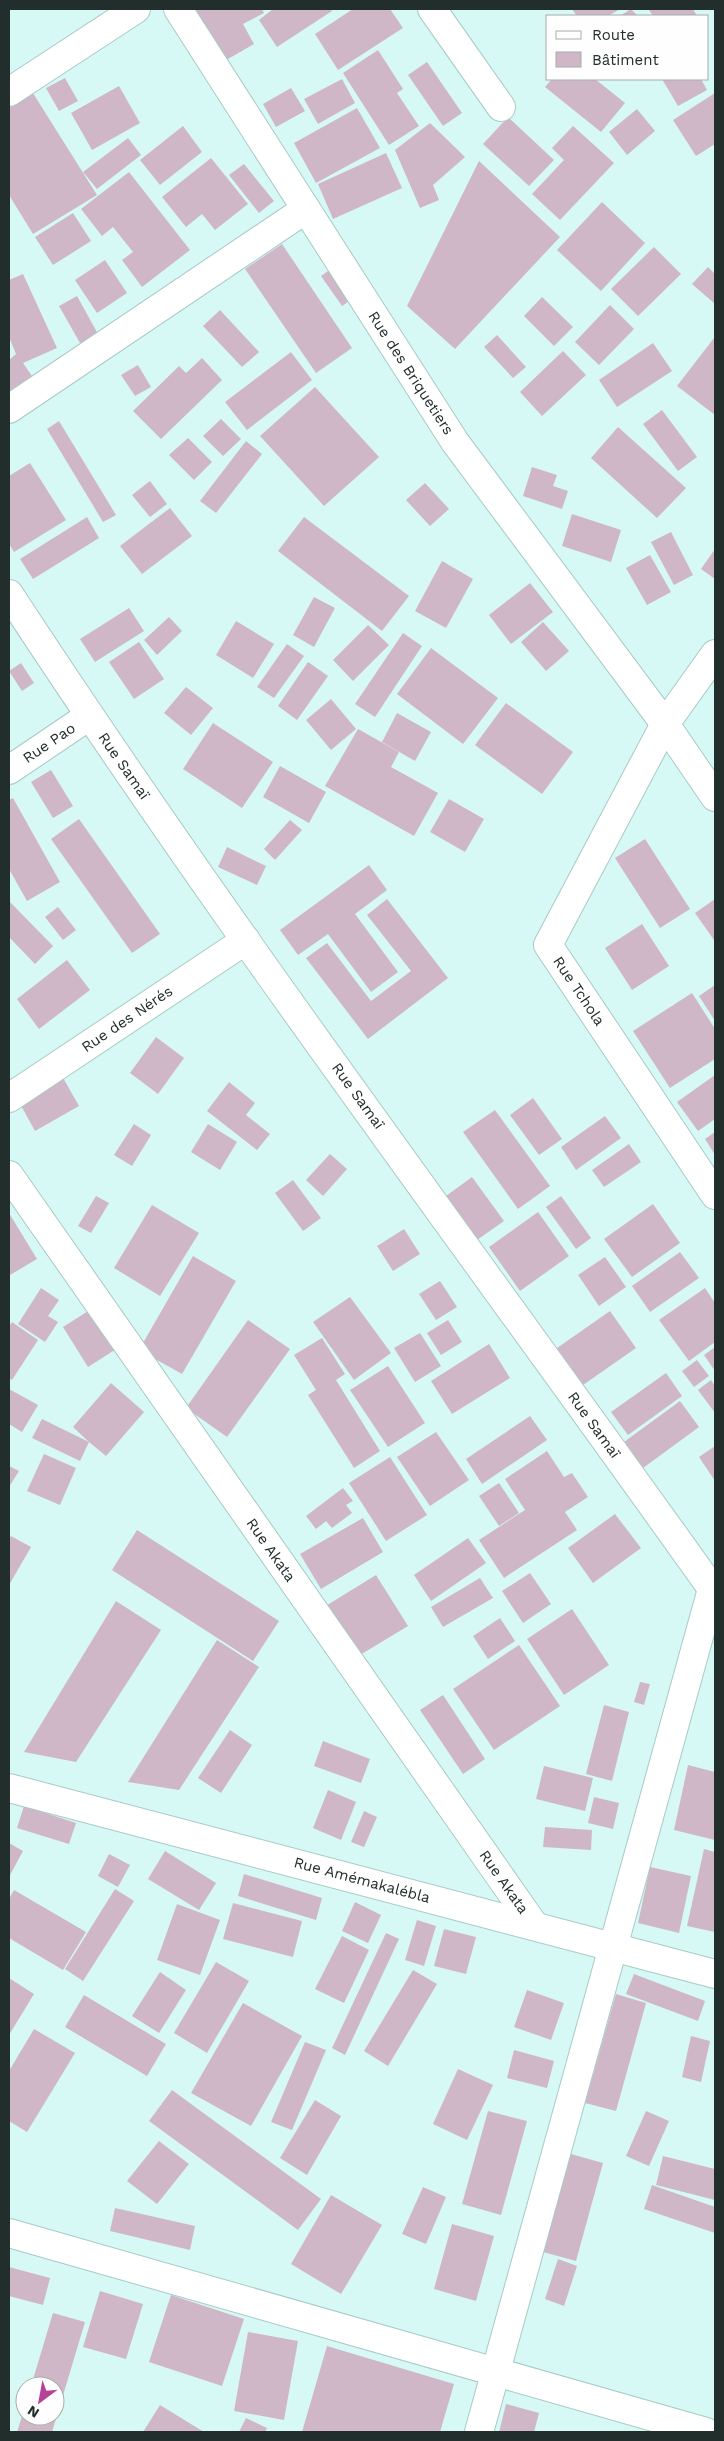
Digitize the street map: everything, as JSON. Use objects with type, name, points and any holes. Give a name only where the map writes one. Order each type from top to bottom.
[{"type":"street","points":[[9,92],[136,9]]},
{"type":"street","name":"Rue des Briquetiers","points":[[178,9],[455,442],[665,724],[715,797]]},
{"type":"street","points":[[432,9],[501,107]]},
{"type":"street","points":[[9,409],[306,209]]},
{"type":"street","name":"Rue Samaï","points":[[9,594],[89,716],[246,940],[714,1589]]},
{"type":"street","points":[[665,724],[715,654]]},
{"type":"street","name":"Rue Pao","points":[[9,770],[89,716]]},
{"type":"street","name":"Rue Tchola","points":[[665,724],[548,945],[715,1195]]},
{"type":"street","name":"Rue des Nérés","points":[[9,1098],[246,940]]},
{"type":"street","name":"Rue Akata","points":[[9,1175],[534,1925]]},
{"type":"street","points":[[479,2432],[714,1589]]},
{"type":"street","name":"Rue Amémakalébla","points":[[9,1788],[715,1974]]},
{"type":"street","points":[[9,2233],[706,2432]]},
{"type":"building","points":[[191,9],[262,9],[264,13],[243,24],[254,44],[221,63]]},
{"type":"building","points":[[273,9],[331,9],[332,11],[277,47],[259,20]]},
{"type":"building","points":[[353,9],[390,9],[403,28],[338,70],[315,34]]},
{"type":"building","points":[[572,9],[620,9],[610,15],[576,15]]},
{"type":"building","points":[[631,9],[637,15],[622,15]]},
{"type":"building","points":[[693,9],[696,15],[652,15],[649,10]]},
{"type":"building","points":[[378,50],[403,89],[397,93],[419,126],[389,145],[343,73]]},
{"type":"building","points":[[427,62],[462,113],[443,126],[408,75]]},
{"type":"building","points":[[65,78],[78,101],[59,111],[46,88]]},
{"type":"building","points":[[342,79],[355,103],[318,124],[304,99]]},
{"type":"building","points":[[551,80],[596,80],[625,103],[601,132],[545,87]]},
{"type":"building","points":[[663,80],[702,80],[707,90],[678,106]]},
{"type":"building","points":[[119,86],[140,123],[92,150],[71,113]]},
{"type":"building","points":[[291,88],[305,111],[276,127],[263,104]]},
{"type":"building","points":[[31,90],[97,195],[33,234],[9,195],[9,103]]},
{"type":"building","points":[[715,93],[715,144],[696,156],[673,120]]},
{"type":"building","points":[[357,108],[380,148],[316,183],[294,143]]},
{"type":"building","points":[[637,109],[655,131],[627,155],[609,132]]},
{"type":"building","points":[[508,117],[554,160],[529,186],[483,144]]},
{"type":"building","points":[[430,123],[465,157],[433,185],[439,200],[420,208],[395,150]]},
{"type":"building","points":[[183,126],[202,152],[160,185],[140,160]]},
{"type":"building","points":[[573,126],[614,163],[560,220],[532,194],[564,160],[552,148]]},
{"type":"building","points":[[128,138],[141,155],[97,189],[83,172]]},
{"type":"building","points":[[386,153],[402,188],[333,219],[318,184]]},
{"type":"building","points":[[211,158],[248,204],[215,230],[202,214],[186,227],[162,197]]},
{"type":"building","points":[[479,161],[560,237],[455,349],[407,306]]},
{"type":"building","points":[[244,164],[274,201],[259,213],[229,175]]},
{"type":"building","points":[[129,172],[190,250],[142,287],[122,260],[133,252],[113,227],[102,236],[81,209]]},
{"type":"building","points":[[602,202],[645,243],[601,291],[557,250]]},
{"type":"building","points":[[73,213],[91,241],[53,265],[35,237]]},
{"type":"building","points":[[282,244],[352,348],[316,373],[245,269]]},
{"type":"building","points":[[654,247],[681,274],[638,316],[611,289]]},
{"type":"building","points":[[105,260],[127,293],[97,313],[75,280]]},
{"type":"building","points":[[708,267],[715,274],[715,304],[692,284]]},
{"type":"building","points":[[331,269],[352,299],[342,306],[321,276]]},
{"type":"building","points":[[23,274],[57,348],[23,363],[34,379],[9,397],[9,360],[16,354],[9,337],[9,280]]},
{"type":"building","points":[[77,296],[98,334],[80,343],[59,306]]},
{"type":"building","points":[[542,297],[573,327],[554,346],[524,316]]},
{"type":"building","points":[[610,305],[634,329],[599,365],[575,342]]},
{"type":"building","points":[[220,310],[259,352],[242,367],[203,326]]},
{"type":"building","points":[[497,335],[526,367],[513,378],[484,347]]},
{"type":"building","points":[[715,339],[715,415],[677,386]]},
{"type":"building","points":[[653,343],[672,371],[617,407],[599,380]]},
{"type":"building","points":[[563,351],[586,375],[542,416],[520,392]]},
{"type":"building","points":[[291,352],[312,380],[247,430],[225,402]]},
{"type":"building","points":[[202,358],[222,380],[161,439],[133,411],[179,366],[186,373]]},
{"type":"building","points":[[138,365],[151,387],[135,396],[121,375]]},
{"type":"building","points":[[315,387],[379,457],[324,506],[260,436]]},
{"type":"building","points":[[662,410],[697,457],[678,471],[643,424]]},
{"type":"building","points":[[221,419],[241,439],[223,456],[203,436]]},
{"type":"building","points":[[59,421],[116,515],[103,522],[47,429]]},
{"type":"building","points":[[618,427],[686,488],[657,518],[591,458]]},
{"type":"building","points":[[188,438],[212,462],[194,480],[169,455]]},
{"type":"building","points":[[246,441],[262,454],[216,513],[200,501]]},
{"type":"building","points":[[30,463],[66,520],[14,552],[9,544],[9,476]]},
{"type":"building","points":[[532,467],[557,475],[553,486],[568,491],[562,509],[523,496]]},
{"type":"building","points":[[150,481],[167,504],[150,517],[132,495]]},
{"type":"building","points":[[425,483],[449,509],[430,526],[406,500]]},
{"type":"building","points":[[170,508],[192,536],[142,574],[120,546]]},
{"type":"building","points":[[572,514],[621,530],[611,562],[562,546]]},
{"type":"building","points":[[87,517],[99,538],[33,579],[20,559]]},
{"type":"building","points":[[304,517],[409,596],[382,631],[278,551]]},
{"type":"building","points":[[671,532],[693,575],[674,585],[651,542]]},
{"type":"building","points":[[715,549],[715,579],[701,569]]},
{"type":"building","points":[[650,555],[671,592],[647,605],[626,568]]},
{"type":"building","points":[[442,561],[473,579],[446,628],[415,611]]},
{"type":"building","points":[[530,583],[553,612],[511,644],[489,615]]},
{"type":"building","points":[[314,597],[335,608],[314,647],[293,635]]},
{"type":"building","points":[[129,608],[144,631],[95,662],[80,639]]},
{"type":"building","points":[[169,617],[182,631],[157,655],[144,640]]},
{"type":"building","points":[[236,621],[274,644],[253,678],[216,655]]},
{"type":"building","points":[[543,622],[569,651],[546,671],[521,642]]},
{"type":"building","points":[[368,625],[389,645],[353,681],[333,660]]},
{"type":"building","points":[[403,633],[422,646],[375,717],[355,704]]},
{"type":"building","points":[[139,642],[164,679],[134,699],[109,662]]},
{"type":"building","points":[[287,644],[304,656],[274,698],[257,687]]},
{"type":"building","points":[[431,648],[498,698],[463,744],[397,694]]},
{"type":"building","points":[[308,662],[328,676],[297,720],[278,706]]},
{"type":"building","points":[[21,663],[34,683],[22,691],[9,671]]},
{"type":"building","points":[[186,687],[213,708],[191,735],[164,713]]},
{"type":"building","points":[[331,699],[356,729],[331,750],[306,720]]},
{"type":"building","points":[[506,703],[573,752],[542,794],[475,745]]},
{"type":"building","points":[[397,713],[431,732],[415,761],[382,742]]},
{"type":"building","points":[[213,723],[273,762],[242,808],[183,769]]},
{"type":"building","points":[[358,729],[399,752],[391,767],[438,793],[414,836],[325,786]]},
{"type":"building","points":[[280,766],[326,792],[309,823],[263,797]]},
{"type":"building","points":[[51,770],[73,806],[53,818],[31,782]]},
{"type":"building","points":[[13,798],[60,882],[27,901],[9,869],[9,800]]},
{"type":"building","points":[[449,799],[484,819],[465,852],[430,832]]},
{"type":"building","points":[[79,819],[160,934],[132,953],[51,839]]},
{"type":"building","points":[[290,820],[302,830],[275,860],[264,849]]},
{"type":"building","points":[[645,839],[690,909],[660,928],[615,858]]},
{"type":"building","points":[[227,847],[266,866],[257,885],[218,867]]},
{"type":"building","points":[[369,865],[387,890],[355,914],[398,972],[371,992],[328,934],[298,955],[280,930]]},
{"type":"building","points":[[387,899],[448,978],[368,1039],[306,958],[327,943],[371,1001],[411,971],[367,915]]},
{"type":"building","points":[[715,899],[715,940],[714,940],[695,913]]},
{"type":"building","points":[[9,901],[53,946],[35,964],[9,937]]},
{"type":"building","points":[[58,907],[76,930],[63,940],[45,917]]},
{"type":"building","points":[[642,924],[669,966],[632,990],[605,948]]},
{"type":"building","points":[[67,960],[90,990],[39,1029],[17,999]]},
{"type":"building","points":[[715,985],[715,1021],[699,996]]},
{"type":"building","points":[[692,993],[715,1029],[715,1059],[670,1088],[633,1031]]},
{"type":"building","points":[[156,1037],[184,1058],[158,1094],[130,1073]]},
{"type":"building","points":[[715,1075],[715,1119],[698,1131],[677,1102]]},
{"type":"building","points":[[62,1076],[79,1106],[35,1131],[18,1100]]},
{"type":"building","points":[[229,1082],[255,1103],[246,1115],[270,1134],[257,1150],[207,1111]]},
{"type":"building","points":[[533,1098],[562,1139],[539,1155],[510,1115]]},
{"type":"building","points":[[495,1110],[550,1186],[518,1209],[463,1132]]},
{"type":"building","points":[[605,1116],[621,1138],[576,1170],[561,1147]]},
{"type":"building","points":[[134,1124],[151,1135],[132,1166],[114,1155]]},
{"type":"building","points":[[208,1124],[237,1142],[220,1170],[191,1152]]},
{"type":"building","points":[[715,1132],[715,1155],[705,1139]]},
{"type":"building","points":[[629,1144],[641,1162],[604,1187],[592,1170]]},
{"type":"building","points":[[330,1154],[347,1169],[323,1196],[306,1180]]},
{"type":"building","points":[[472,1177],[504,1221],[477,1240],[446,1196]]},
{"type":"building","points":[[293,1180],[321,1218],[303,1231],[275,1193]]},
{"type":"building","points":[[96,1196],[109,1203],[91,1233],[78,1226]]},
{"type":"building","points":[[561,1196],[591,1238],[576,1249],[546,1207]]},
{"type":"building","points":[[653,1204],[680,1243],[632,1277],[604,1239]]},
{"type":"building","points":[[152,1205],[199,1233],[160,1296],[114,1268]]},
{"type":"building","points":[[538,1212],[569,1256],[520,1291],[489,1247]]},
{"type":"building","points":[[9,1213],[37,1259],[10,1275],[9,1274]]},
{"type":"building","points":[[404,1229],[420,1254],[393,1271],[377,1246]]},
{"type":"building","points":[[680,1252],[699,1278],[650,1312],[632,1286]]},
{"type":"building","points":[[193,1256],[236,1281],[182,1374],[139,1350]]},
{"type":"building","points":[[605,1257],[626,1287],[599,1306],[578,1275]]},
{"type":"building","points":[[440,1281],[457,1307],[436,1320],[419,1294]]},
{"type":"building","points":[[41,1288],[59,1300],[48,1316],[58,1322],[45,1342],[18,1324]]},
{"type":"building","points":[[705,1288],[715,1303],[715,1342],[689,1361],[659,1320]]},
{"type":"building","points":[[350,1297],[391,1353],[354,1380],[313,1322]]},
{"type":"building","points":[[96,1306],[121,1346],[88,1367],[63,1327]]},
{"type":"building","points":[[610,1311],[636,1348],[583,1385],[557,1348]]},
{"type":"building","points":[[248,1320],[290,1349],[227,1437],[186,1408]]},
{"type":"building","points":[[448,1320],[462,1342],[441,1355],[427,1333]]},
{"type":"building","points":[[12,1322],[38,1340],[12,1380],[9,1378],[9,1327]]},
{"type":"building","points":[[420,1333],[441,1366],[415,1382],[394,1348]]},
{"type":"building","points":[[322,1338],[345,1374],[336,1380],[380,1451],[354,1468],[308,1395],[316,1390],[294,1355]]},
{"type":"building","points":[[489,1344],[510,1378],[452,1414],[431,1381]]},
{"type":"building","points":[[715,1347],[715,1371],[704,1355]]},
{"type":"building","points":[[697,1360],[709,1376],[694,1387],[682,1371]]},
{"type":"building","points":[[388,1366],[425,1423],[388,1447],[350,1390]]},
{"type":"building","points":[[666,1373],[682,1396],[628,1435],[611,1412]]},
{"type":"building","points":[[711,1380],[715,1386],[715,1413],[698,1390]]},
{"type":"building","points":[[111,1383],[144,1412],[106,1456],[73,1427]]},
{"type":"building","points":[[9,1389],[38,1405],[22,1432],[9,1424]]},
{"type":"building","points":[[680,1401],[699,1427],[643,1468],[624,1442]]},
{"type":"building","points":[[530,1416],[547,1440],[482,1484],[466,1459]]},
{"type":"building","points":[[42,1419],[89,1442],[80,1461],[32,1438]]},
{"type":"building","points":[[436,1432],[469,1480],[430,1506],[397,1457]]},
{"type":"building","points":[[715,1446],[715,1481],[699,1457]]},
{"type":"building","points":[[547,1451],[564,1477],[572,1473],[588,1497],[565,1512],[577,1530],[504,1578],[479,1540],[525,1510],[505,1479]]},
{"type":"building","points":[[44,1454],[76,1468],[60,1505],[27,1491]]},
{"type":"building","points":[[390,1457],[427,1515],[386,1541],[349,1483]]},
{"type":"building","points":[[9,1466],[19,1471],[9,1487]]},
{"type":"building","points":[[499,1483],[519,1513],[499,1526],[479,1496]]},
{"type":"building","points":[[343,1488],[353,1501],[346,1505],[352,1513],[332,1528],[326,1521],[316,1529],[306,1516]]},
{"type":"building","points":[[615,1514],[641,1548],[593,1583],[568,1548]]},
{"type":"building","points":[[363,1518],[383,1552],[321,1589],[300,1554]]},
{"type":"building","points":[[137,1530],[279,1621],[253,1661],[112,1570]]},
{"type":"building","points":[[11,1536],[31,1547],[9,1585],[9,1540]]},
{"type":"building","points":[[468,1538],[486,1563],[431,1601],[414,1575]]},
{"type":"building","points":[[530,1573],[551,1604],[523,1623],[502,1591]]},
{"type":"building","points":[[376,1575],[408,1626],[355,1658],[324,1607]]},
{"type":"building","points":[[480,1578],[493,1598],[443,1627],[431,1607]]},
{"type":"building","points":[[116,1601],[161,1630],[76,1762],[24,1752]]},
{"type":"building","points":[[572,1609],[609,1665],[564,1695],[527,1639]]},
{"type":"building","points":[[500,1618],[515,1641],[488,1659],[473,1636]]},
{"type":"building","points":[[217,1640],[259,1667],[179,1790],[128,1782]]},
{"type":"building","points":[[519,1645],[560,1706],[494,1750],[453,1689]]},
{"type":"building","points":[[640,1682],[650,1684],[644,1705],[634,1702]]},
{"type":"building","points":[[443,1695],[485,1759],[463,1774],[420,1710]]},
{"type":"building","points":[[604,1705],[629,1712],[612,1781],[586,1774]]},
{"type":"building","points":[[230,1730],[252,1745],[221,1793],[198,1778]]},
{"type":"building","points":[[323,1741],[370,1759],[361,1783],[314,1766]]},
{"type":"building","points":[[688,1765],[715,1772],[715,1840],[674,1830]]},
{"type":"building","points":[[544,1766],[593,1778],[585,1811],[536,1799]]},
{"type":"building","points":[[328,1790],[356,1802],[341,1840],[313,1828]]},
{"type":"building","points":[[594,1797],[619,1803],[613,1829],[588,1823]]},
{"type":"building","points":[[24,1806],[76,1823],[69,1844],[17,1828]]},
{"type":"building","points":[[364,1811],[377,1817],[364,1847],[351,1842]]},
{"type":"building","points":[[545,1827],[592,1830],[591,1850],[543,1847]]},
{"type":"building","points":[[9,1843],[23,1851],[9,1877]]},
{"type":"building","points":[[704,1849],[715,1852],[715,1932],[687,1926]]},
{"type":"building","points":[[165,1851],[216,1883],[199,1910],[148,1879]]},
{"type":"building","points":[[109,1854],[130,1865],[118,1887],[98,1876]]},
{"type":"building","points":[[650,1867],[691,1876],[679,1933],[638,1923]]},
{"type":"building","points":[[244,1874],[322,1898],[316,1920],[238,1896]]},
{"type":"building","points":[[115,1889],[134,1901],[83,1981],[65,1969]]},
{"type":"building","points":[[14,1890],[86,1932],[63,1970],[9,1938],[9,1899]]},
{"type":"building","points":[[355,1902],[381,1915],[368,1943],[342,1931]]},
{"type":"building","points":[[233,1903],[302,1921],[293,1957],[223,1939]]},
{"type":"building","points":[[177,1904],[220,1920],[200,1975],[157,1960]]},
{"type":"building","points":[[417,1920],[436,1926],[424,1966],[405,1960]]},
{"type":"building","points":[[444,1929],[476,1937],[466,1974],[434,1966]]},
{"type":"building","points":[[386,1933],[399,1939],[345,2055],[332,2048]]},
{"type":"building","points":[[342,1936],[369,1950],[344,2003],[315,1989]]},
{"type":"building","points":[[216,1962],[249,1981],[207,2053],[174,2033]]},
{"type":"building","points":[[413,1970],[437,1984],[388,2066],[364,2051]]},
{"type":"building","points":[[160,1972],[186,1990],[159,2033],[132,2016]]},
{"type":"building","points":[[634,1974],[705,2001],[698,2021],[626,1994]]},
{"type":"building","points":[[9,1978],[34,1994],[9,2035]]},
{"type":"building","points":[[527,1990],[564,2003],[551,2040],[514,2027]]},
{"type":"building","points":[[616,1994],[646,2003],[616,2111],[585,2103]]},
{"type":"building","points":[[84,1995],[166,2044],[147,2076],[65,2027]]},
{"type":"building","points":[[243,2003],[302,2036],[251,2126],[191,2093]]},
{"type":"building","points":[[34,2029],[75,2053],[27,2132],[9,2121],[9,2071]]},
{"type":"building","points":[[691,2036],[710,2041],[701,2082],[682,2077]]},
{"type":"building","points":[[305,2042],[326,2050],[292,2130],[271,2122]]},
{"type":"building","points":[[514,2050],[554,2061],[547,2088],[507,2078]]},
{"type":"building","points":[[458,2069],[493,2085],[467,2140],[433,2124]]},
{"type":"building","points":[[172,2090],[321,2199],[298,2230],[149,2121]]},
{"type":"building","points":[[315,2100],[341,2116],[307,2175],[280,2158]]},
{"type":"building","points":[[488,2111],[527,2121],[501,2215],[462,2204]]},
{"type":"building","points":[[646,2111],[669,2121],[649,2166],[626,2156]]},
{"type":"building","points":[[159,2141],[189,2164],[157,2204],[127,2181]]},
{"type":"building","points":[[571,2154],[603,2163],[576,2261],[543,2252]]},
{"type":"building","points":[[663,2156],[715,2169],[715,2200],[656,2185]]},
{"type":"building","points":[[652,2185],[715,2207],[715,2233],[644,2209]]},
{"type":"building","points":[[423,2187],[446,2197],[426,2244],[402,2234]]},
{"type":"building","points":[[331,2195],[382,2225],[341,2294],[291,2264]]},
{"type":"building","points":[[115,2208],[195,2226],[190,2250],[110,2231]]},
{"type":"building","points":[[452,2224],[494,2236],[476,2301],[434,2289]]},
{"type":"building","points":[[558,2259],[577,2266],[564,2306],[545,2299]]},
{"type":"building","points":[[9,2267],[50,2278],[43,2305],[9,2296]]},
{"type":"building","points":[[100,2291],[143,2304],[126,2359],[83,2347]]},
{"type":"building","points":[[171,2295],[244,2319],[222,2386],[149,2362]]},
{"type":"building","points":[[53,2313],[85,2322],[65,2389],[65,2376],[34,2376]]},
{"type":"building","points":[[248,2332],[298,2341],[284,2420],[234,2411]]},
{"type":"building","points":[[327,2346],[454,2384],[440,2432],[302,2432]]},
{"type":"building","points":[[506,2404],[539,2413],[534,2432],[499,2432]]},
{"type":"building","points":[[160,2405],[204,2432],[143,2432]]},
{"type":"building","points":[[246,2418],[267,2428],[265,2432],[239,2432]]},
{"type":"building","points":[[19,2426],[54,2426],[52,2432],[17,2432]]}]
